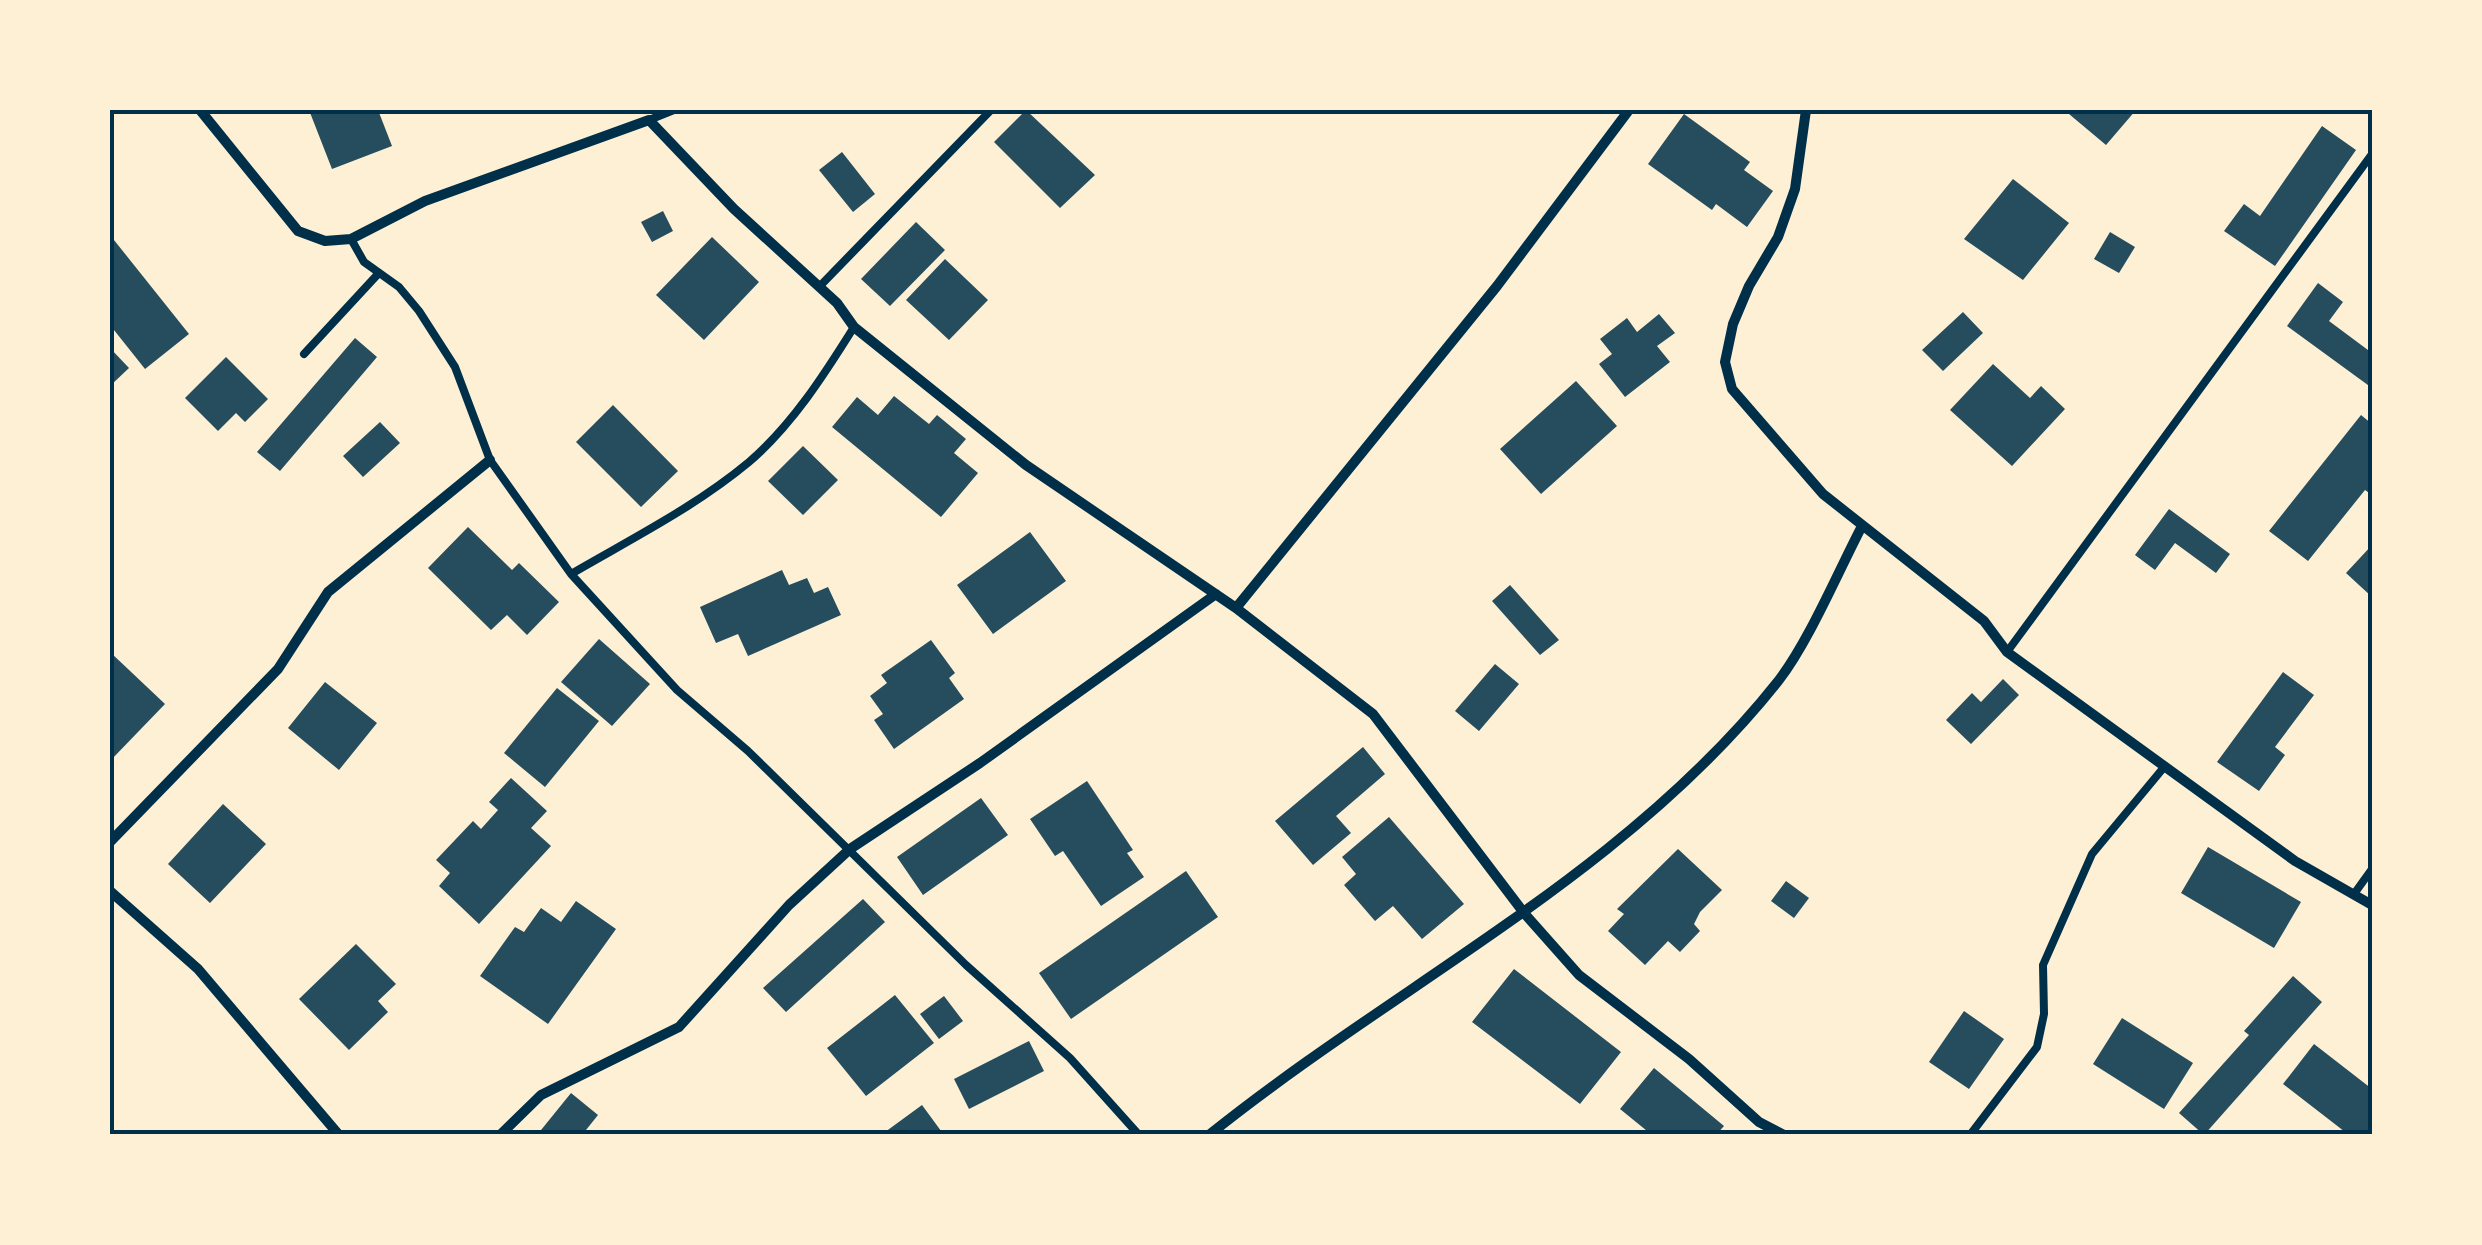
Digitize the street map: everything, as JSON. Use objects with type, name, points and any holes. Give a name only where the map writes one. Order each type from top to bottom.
[{"type":"street","points":[[200,110],[298,231],[325,242],[351,239],[425,201],[649,120],[734,209],[819,287],[854,327],[1026,466],[1236,608],[1372,714],[1524,914],[1579,975],[1689,1059],[1760,1122],[1784,1135]]},
{"type":"street","points":[[1236,608],[1497,286],[1629,110]]},
{"type":"street","points":[[1806,110],[1795,189],[1778,237],[1748,286],[1733,324],[1726,362],[1732,390],[1774,443],[1823,494],[1984,622],[2007,652],[2294,861],[2372,905]]},
{"type":"street","points":[[110,842],[278,670],[328,592],[490,460]]},
{"type":"street","points":[[1209,1135],[1297,1064],[1524,914],[1676,792],[1781,678],[1862,526]]},
{"type":"street","points":[[500,1135],[541,1095],[679,1027],[723,984],[789,906],[850,849],[980,763],[1216,594]]},
{"type":"street","points":[[110,891],[198,969],[339,1135]]},
{"type":"lane","points":[[649,120],[674,110]]},
{"type":"lane","points":[[819,287],[992,110]]},
{"type":"lane","points":[[2007,652],[2372,154]]},
{"type":"lane","points":[[351,239],[364,262],[400,287],[455,368],[490,460],[572,574],[678,690],[850,849],[966,965],[1070,1058],[1138,1135]]},
{"type":"lane","points":[[304,354],[378,274]]},
{"type":"lane","points":[[572,574],[708,494],[752,459],[813,391],[854,327]]},
{"type":"lane","points":[[1970,1135],[2037,1046],[2044,1014],[2043,965],[2092,854],[2165,766]]},
{"type":"lane","points":[[2354,894],[2372,868]]},
{"type":"building","points":[[309,110],[378,110],[392,146],[332,169]]},
{"type":"building","points":[[1026,110],[1095,175],[1060,208],[994,142]]},
{"type":"building","points":[[2073,110],[2136,110],[2106,145],[2069,114]]},
{"type":"building","points":[[1684,114],[1750,162],[1744,170],[1773,191],[1747,227],[1716,204],[1712,210],[1648,164]]},
{"type":"building","points":[[2322,126],[2356,150],[2275,266],[2224,231],[2244,204],[2260,216]]},
{"type":"building","points":[[842,152],[875,194],[853,212],[819,170]]},
{"type":"building","points":[[2013,179],[2069,223],[2023,280],[1964,239]]},
{"type":"building","points":[[663,211],[673,231],[652,242],[641,222]]},
{"type":"building","points":[[916,222],[945,250],[890,306],[861,279]]},
{"type":"building","points":[[2110,232],[2135,247],[2119,273],[2094,259]]},
{"type":"building","points":[[110,235],[189,334],[145,369],[110,325]]},
{"type":"building","points":[[712,237],[759,282],[704,340],[656,295]]},
{"type":"building","points":[[945,259],[988,300],[949,340],[906,300]]},
{"type":"building","points":[[2318,283],[2343,302],[2329,321],[2372,353],[2372,388],[2287,326]]},
{"type":"building","points":[[1963,312],[1983,333],[1943,371],[1922,350]]},
{"type":"building","points":[[1659,314],[1675,333],[1657,346],[1670,362],[1625,397],[1599,364],[1612,354],[1600,339],[1627,318],[1637,332]]},
{"type":"building","points":[[355,338],[377,357],[280,471],[257,452]]},
{"type":"building","points":[[110,348],[129,368],[110,386]]},
{"type":"building","points":[[226,357],[268,399],[245,422],[236,413],[218,431],[185,398]]},
{"type":"building","points":[[1993,364],[2030,398],[2041,386],[2065,409],[2012,466],[1950,410]]},
{"type":"building","points":[[1576,381],[1617,426],[1541,494],[1500,449]]},
{"type":"building","points":[[894,396],[929,424],[937,415],[966,439],[954,453],[978,473],[941,517],[832,427],[857,397],[878,415]]},
{"type":"building","points":[[613,405],[678,471],[641,507],[576,442]]},
{"type":"building","points":[[2361,415],[2372,424],[2372,495],[2365,490],[2308,561],[2269,531]]},
{"type":"building","points":[[380,422],[400,443],[363,477],[343,456]]},
{"type":"building","points":[[803,446],[838,480],[803,515],[768,481]]},
{"type":"building","points":[[2169,509],[2230,554],[2216,573],[2175,543],[2155,570],[2135,555]]},
{"type":"building","points":[[468,527],[512,570],[519,563],[559,602],[527,635],[507,615],[491,630],[428,568]]},
{"type":"building","points":[[1030,532],[1066,581],[993,634],[957,585]]},
{"type":"building","points":[[2372,545],[2372,597],[2346,573]]},
{"type":"building","points":[[782,570],[789,585],[807,578],[814,593],[828,587],[841,615],[748,656],[738,634],[716,643],[700,607]]},
{"type":"building","points":[[1510,585],[1559,640],[1540,655],[1492,601]]},
{"type":"building","points":[[599,639],[650,684],[612,726],[561,682]]},
{"type":"building","points":[[931,640],[955,673],[949,678],[964,699],[894,749],[874,720],[883,714],[870,696],[887,683],[881,675]]},
{"type":"building","points":[[110,652],[165,704],[110,761]]},
{"type":"building","points":[[1495,664],[1519,684],[1479,731],[1455,711]]},
{"type":"building","points":[[2283,672],[2314,695],[2275,747],[2285,755],[2259,791],[2217,762]]},
{"type":"building","points":[[2003,679],[2019,695],[1971,744],[1946,720],[1972,693],[1981,702]]},
{"type":"building","points":[[325,682],[377,723],[339,770],[288,728]]},
{"type":"building","points":[[557,688],[599,721],[545,787],[504,753]]},
{"type":"building","points":[[1363,747],[1385,774],[1336,816],[1351,833],[1313,865],[1275,821]]},
{"type":"building","points":[[511,778],[547,811],[531,828],[551,846],[479,924],[439,886],[450,873],[436,860],[473,821],[481,829],[498,810],[489,802]]},
{"type":"building","points":[[1087,781],[1133,850],[1127,853],[1144,877],[1101,906],[1063,851],[1055,856],[1030,819]]},
{"type":"building","points":[[981,798],[1008,835],[923,895],[897,857]]},
{"type":"building","points":[[223,804],[266,844],[210,903],[168,864]]},
{"type":"building","points":[[1389,817],[1464,904],[1422,939],[1393,906],[1375,921],[1344,885],[1356,874],[1342,857]]},
{"type":"building","points":[[2208,847],[2301,902],[2274,948],[2181,893]]},
{"type":"building","points":[[1678,849],[1722,890],[1700,912],[1694,924],[1700,931],[1680,952],[1668,941],[1645,965],[1608,931],[1624,914],[1617,909]]},
{"type":"building","points":[[1186,871],[1218,917],[1071,1019],[1039,973]]},
{"type":"building","points":[[1786,881],[1809,898],[1794,918],[1771,901]]},
{"type":"building","points":[[863,899],[885,922],[786,1012],[763,988]]},
{"type":"building","points":[[576,901],[616,929],[548,1024],[480,976],[515,927],[524,932],[541,908],[561,922]]},
{"type":"building","points":[[356,944],[396,984],[378,1001],[388,1012],[349,1050],[299,999]]},
{"type":"building","points":[[1514,969],[1621,1052],[1580,1104],[1472,1022]]},
{"type":"building","points":[[2293,976],[2322,1002],[2204,1135],[2179,1113],[2249,1035],[2244,1031]]},
{"type":"building","points":[[895,995],[934,1043],[866,1096],[827,1048]]},
{"type":"building","points":[[944,996],[963,1021],[939,1039],[920,1014]]},
{"type":"building","points":[[1964,1011],[2004,1039],[1969,1089],[1929,1062]]},
{"type":"building","points":[[2122,1018],[2193,1063],[2164,1109],[2093,1064]]},
{"type":"building","points":[[1029,1041],[1044,1071],[969,1109],[954,1079]]},
{"type":"building","points":[[2314,1044],[2372,1089],[2372,1135],[2349,1135],[2283,1084]]},
{"type":"building","points":[[1654,1068],[1724,1126],[1716,1135],[1652,1135],[1620,1109]]},
{"type":"building","points":[[571,1093],[598,1115],[582,1135],[537,1135]]},
{"type":"building","points":[[922,1105],[944,1135],[881,1135]]}]
